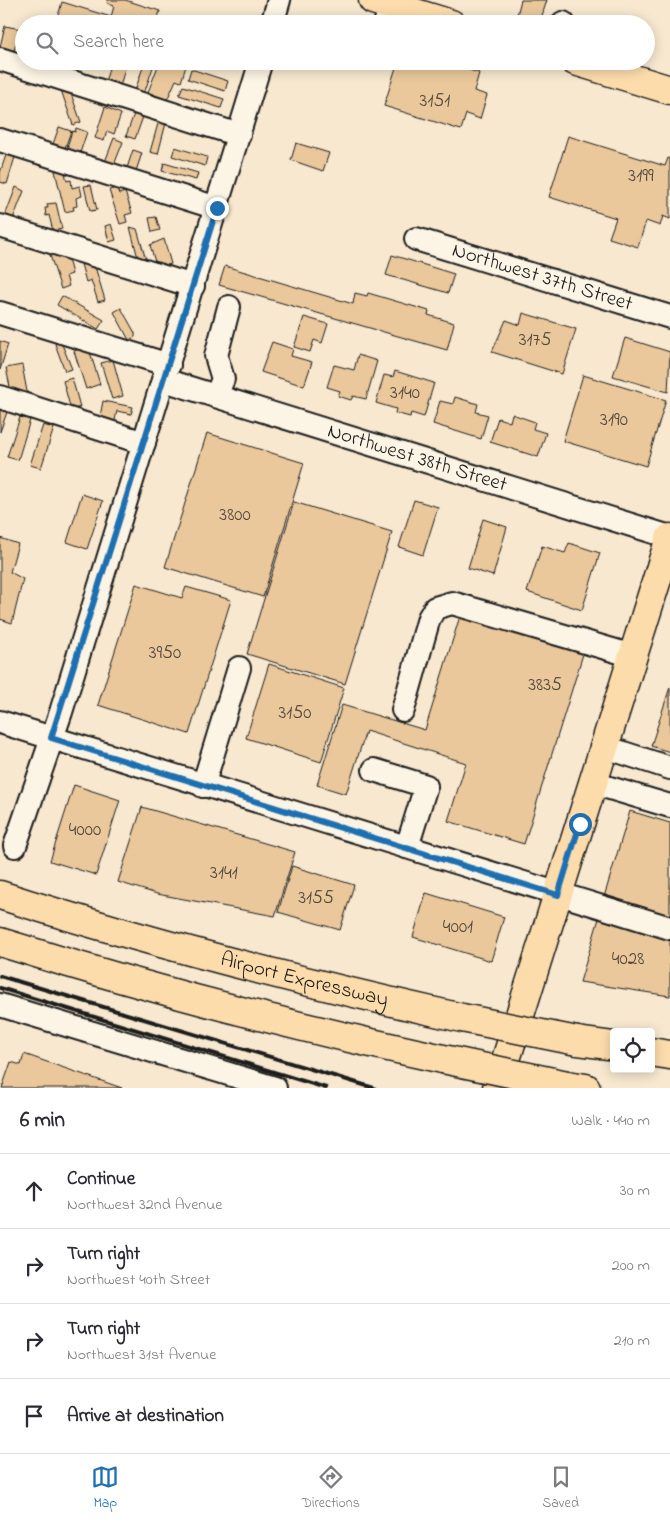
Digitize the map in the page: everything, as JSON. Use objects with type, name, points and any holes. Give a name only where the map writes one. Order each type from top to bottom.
[{"type":"main road","points":[[383,10],[407,15]]},
{"type":"main road","points":[[604,70],[670,90]]},
{"type":"main road","points":[[497,1088],[670,538]]},
{"type":"main road","name":"Airport Expressway","points":[[0,895],[184,950],[343,991],[462,1018],[577,1041],[610,1045]]},
{"type":"main road","points":[[0,942],[163,990],[335,1035],[577,1086]]},
{"type":"main road","points":[[655,1053],[670,1055]]},
{"type":"street","points":[[275,15],[280,0]]},
{"type":"street","points":[[0,59],[15,64]]},
{"type":"street","points":[[35,70],[239,135]]},
{"type":"street","points":[[11,837],[51,738],[193,286],[258,70]]},
{"type":"street","points":[[0,140],[217,208]]},
{"type":"street","points":[[0,226],[193,286]]},
{"type":"street","name":"Northwest 37th Street","points":[[416,239],[668,310]]},
{"type":"street","points":[[216,396],[223,379],[216,356],[229,307]]},
{"type":"street","name":"Northwest 38th Street","points":[[0,313],[166,372],[216,396],[670,538]]},
{"type":"street","points":[[0,397],[144,443]]},
{"type":"street","points":[[403,710],[429,618],[435,608],[452,603],[633,656]]},
{"type":"street","points":[[203,786],[239,668]]},
{"type":"street","points":[[1,713],[51,738],[203,786],[253,792],[407,847],[670,928]]},
{"type":"street","points":[[604,748],[670,768]]},
{"type":"street","points":[[374,770],[426,786],[407,847]]},
{"type":"street","points":[[593,783],[670,806]]},
{"type":"street","points":[[0,1005],[275,1088]]},
{"type":"building","points":[[108,0],[125,0],[160,11],[159,15],[112,15],[114,6],[107,3]]},
{"type":"building","points":[[521,0],[547,0],[542,15],[517,15]]},
{"type":"building","points":[[62,2],[104,15],[58,15]]},
{"type":"building","points":[[5,26],[15,28],[15,47],[13,53],[0,47]]},
{"type":"building","points":[[108,70],[125,70],[119,90],[104,86]]},
{"type":"building","points":[[142,70],[152,70],[143,97],[134,94]]},
{"type":"building","points":[[157,70],[185,70],[181,82],[176,80],[167,100],[148,92]]},
{"type":"building","points":[[191,70],[194,70],[228,81],[225,91],[188,79]]},
{"type":"building","points":[[395,70],[470,70],[479,73],[474,91],[487,95],[480,119],[466,114],[461,130],[384,106]]},
{"type":"building","points":[[183,86],[224,99],[221,108],[179,95]]},
{"type":"building","points":[[69,88],[81,122],[73,125],[61,90]]},
{"type":"building","points":[[105,107],[121,114],[114,134],[107,131],[104,141],[95,138]]},
{"type":"building","points":[[135,111],[144,114],[135,139],[126,136]]},
{"type":"building","points":[[159,120],[166,123],[158,154],[150,152]]},
{"type":"building","points":[[59,127],[71,131],[65,148],[53,144]]},
{"type":"building","points":[[76,128],[87,132],[78,159],[67,155],[69,147],[67,147],[72,131],[75,132]]},
{"type":"building","points":[[568,136],[665,166],[668,158],[670,159],[670,219],[663,216],[660,226],[646,221],[638,247],[609,238],[616,218],[549,197]]},
{"type":"building","points":[[114,138],[123,142],[112,170],[103,167]]},
{"type":"building","points":[[296,143],[329,153],[323,171],[291,160]]},
{"type":"building","points":[[175,147],[207,157],[205,166],[172,156]]},
{"type":"building","points":[[133,150],[142,153],[134,177],[125,174]]},
{"type":"building","points":[[6,155],[15,157],[7,184],[0,182],[0,173]]},
{"type":"building","points":[[164,163],[198,173],[196,180],[162,171]]},
{"type":"building","points":[[64,169],[67,181],[71,180],[72,188],[80,186],[82,196],[76,198],[77,206],[73,207],[74,210],[65,212],[55,171]]},
{"type":"building","points":[[91,185],[97,210],[90,211],[84,186]]},
{"type":"building","points":[[16,187],[24,191],[13,219],[5,216]]},
{"type":"building","points":[[117,188],[119,194],[125,192],[132,213],[125,215],[127,222],[120,224],[109,190]]},
{"type":"building","points":[[56,203],[62,229],[53,231],[49,215],[46,216],[45,208],[48,208],[47,204]]},
{"type":"building","points":[[156,217],[160,230],[152,232],[149,218]]},
{"type":"building","points":[[111,224],[116,240],[109,242],[105,226]]},
{"type":"building","points":[[130,227],[137,229],[146,260],[139,262]]},
{"type":"building","points":[[164,239],[171,264],[164,266],[163,263],[156,265],[150,245]]},
{"type":"building","points":[[57,250],[60,258],[67,255],[72,274],[66,276],[69,286],[61,289],[49,252]]},
{"type":"building","points":[[392,255],[454,274],[448,293],[386,275]]},
{"type":"building","points":[[93,260],[105,300],[98,302],[91,280],[86,282],[81,264]]},
{"type":"building","points":[[225,266],[353,304],[355,293],[367,296],[368,293],[429,311],[428,315],[454,323],[447,350],[219,285]]},
{"type":"building","points":[[62,296],[104,320],[98,329],[57,305]]},
{"type":"building","points":[[121,308],[135,333],[135,337],[129,340],[114,312]]},
{"type":"building","points":[[523,313],[576,329],[562,374],[492,352],[506,320],[520,325]]},
{"type":"building","points":[[304,317],[328,324],[322,343],[314,340],[310,352],[294,347]]},
{"type":"building","points":[[625,338],[670,352],[668,392],[613,376]]},
{"type":"building","points":[[0,341],[8,344],[0,370]]},
{"type":"building","points":[[61,342],[72,369],[65,371],[55,344]]},
{"type":"building","points":[[272,342],[293,349],[291,356],[312,362],[304,386],[261,372]]},
{"type":"building","points":[[88,346],[100,384],[86,389],[74,351]]},
{"type":"building","points":[[358,355],[377,361],[366,399],[353,396],[351,400],[338,396],[340,391],[327,387],[334,365],[354,370]]},
{"type":"building","points":[[113,360],[123,396],[112,399],[101,363]]},
{"type":"building","points":[[22,365],[28,397],[12,396],[6,368]]},
{"type":"building","points":[[395,371],[434,383],[424,417],[411,413],[410,417],[395,413],[396,409],[376,403],[384,375],[393,377]]},
{"type":"building","points":[[583,375],[666,400],[646,466],[563,441]]},
{"type":"building","points":[[72,378],[80,407],[71,410],[63,381]]},
{"type":"building","points":[[455,397],[478,404],[476,412],[488,415],[481,439],[433,424],[440,401],[453,404]]},
{"type":"building","points":[[103,401],[133,407],[131,414],[117,411],[114,425],[99,422]]},
{"type":"building","points":[[0,410],[7,412],[0,432]]},
{"type":"building","points":[[512,414],[535,422],[533,429],[546,433],[538,457],[490,442],[498,418],[510,422]]},
{"type":"building","points":[[20,417],[30,420],[18,460],[7,457]]},
{"type":"building","points":[[43,425],[54,428],[41,468],[30,465]]},
{"type":"building","points":[[207,433],[304,463],[263,597],[165,567]]},
{"type":"building","points":[[82,494],[103,501],[87,549],[67,542]]},
{"type":"building","points":[[414,500],[438,507],[423,555],[399,547]]},
{"type":"building","points":[[294,502],[392,532],[345,684],[247,654]]},
{"type":"building","points":[[483,519],[507,527],[493,576],[468,568]]},
{"type":"building","points":[[0,538],[18,544],[10,572],[23,579],[12,623],[0,619]]},
{"type":"building","points":[[569,543],[600,553],[582,610],[527,592],[542,546],[565,553]]},
{"type":"building","points":[[136,584],[182,598],[186,587],[231,600],[189,734],[98,705]]},
{"type":"building","points":[[460,616],[583,654],[524,844],[448,821],[466,763],[366,731],[346,794],[317,785],[342,705],[425,730]]},
{"type":"building","points":[[269,664],[344,688],[321,762],[246,738]]},
{"type":"building","points":[[670,687],[670,752],[651,746]]},
{"type":"building","points":[[74,785],[120,800],[96,875],[50,861]]},
{"type":"building","points":[[142,807],[295,852],[275,916],[157,894],[118,882]]},
{"type":"building","points":[[630,811],[670,823],[670,917],[604,897]]},
{"type":"building","points":[[292,866],[354,885],[340,930],[278,912]]},
{"type":"building","points":[[426,893],[504,917],[491,961],[413,937]]},
{"type":"building","points":[[600,915],[670,936],[670,996],[580,982]]},
{"type":"building","points":[[24,1054],[122,1088],[2,1088],[11,1062],[21,1065]]},
{"type":"railway","points":[[0,976],[374,1088]]},
{"type":"railway","points":[[0,988],[326,1088]]},
{"type":"route","points":[[217,208],[61,712],[51,738],[558,895],[580,824]]}]
